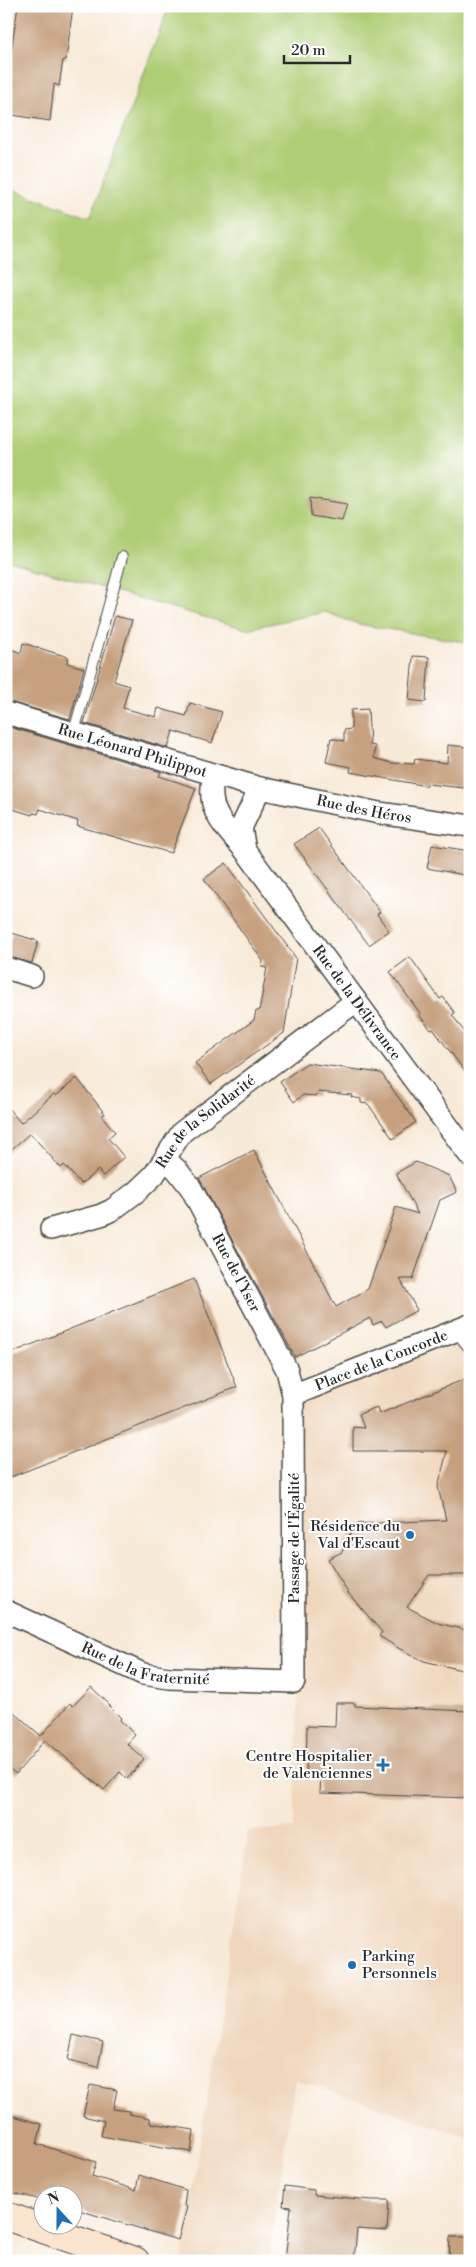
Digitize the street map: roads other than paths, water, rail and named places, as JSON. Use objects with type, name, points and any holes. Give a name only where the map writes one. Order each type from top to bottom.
[{"type":"main road","points":[[6,2216],[91,2253],[135,2261]]},
{"type":"street","name":"Rue Léonard Philippot","points":[[6,713],[260,788]]},
{"type":"street","name":"Rue de la Délivrance","points":[[214,775],[210,797],[214,811],[245,850],[470,1156]]},
{"type":"street","name":"Rue de la Délivrance","points":[[245,850],[241,828],[260,788]]},
{"type":"street","name":"Rue des Héros","points":[[260,788],[379,814],[470,826]]},
{"type":"street","points":[[6,968],[32,976]]},
{"type":"street","name":"Rue de la Solidarité","points":[[51,1229],[89,1219],[112,1210],[145,1184],[165,1159],[182,1132],[356,1001]]},
{"type":"street","name":"Rue de l'Yser","points":[[165,1159],[177,1170],[191,1188],[287,1370],[293,1395]]},
{"type":"street","name":"Place de la Concorde","points":[[293,1395],[463,1328]]},
{"type":"street","name":"Passage de l'Égalité","points":[[293,1395],[294,1682]]},
{"type":"street","name":"Rue de la Fraternité","points":[[6,1611],[143,1674],[169,1678],[294,1682]]},
{"type":"lane","points":[[74,732],[122,557]]},
{"type":"lane","points":[[463,1328],[470,1349]]},
{"type":"place","name":"Résidence du Val d'Escaut","points":[[410,1535]]},
{"type":"place","name":"Centre Hospitalier de Valenciennes","points":[[383,1765]]},
{"type":"place","name":"Parking Personnels","points":[[352,1965]]}]
